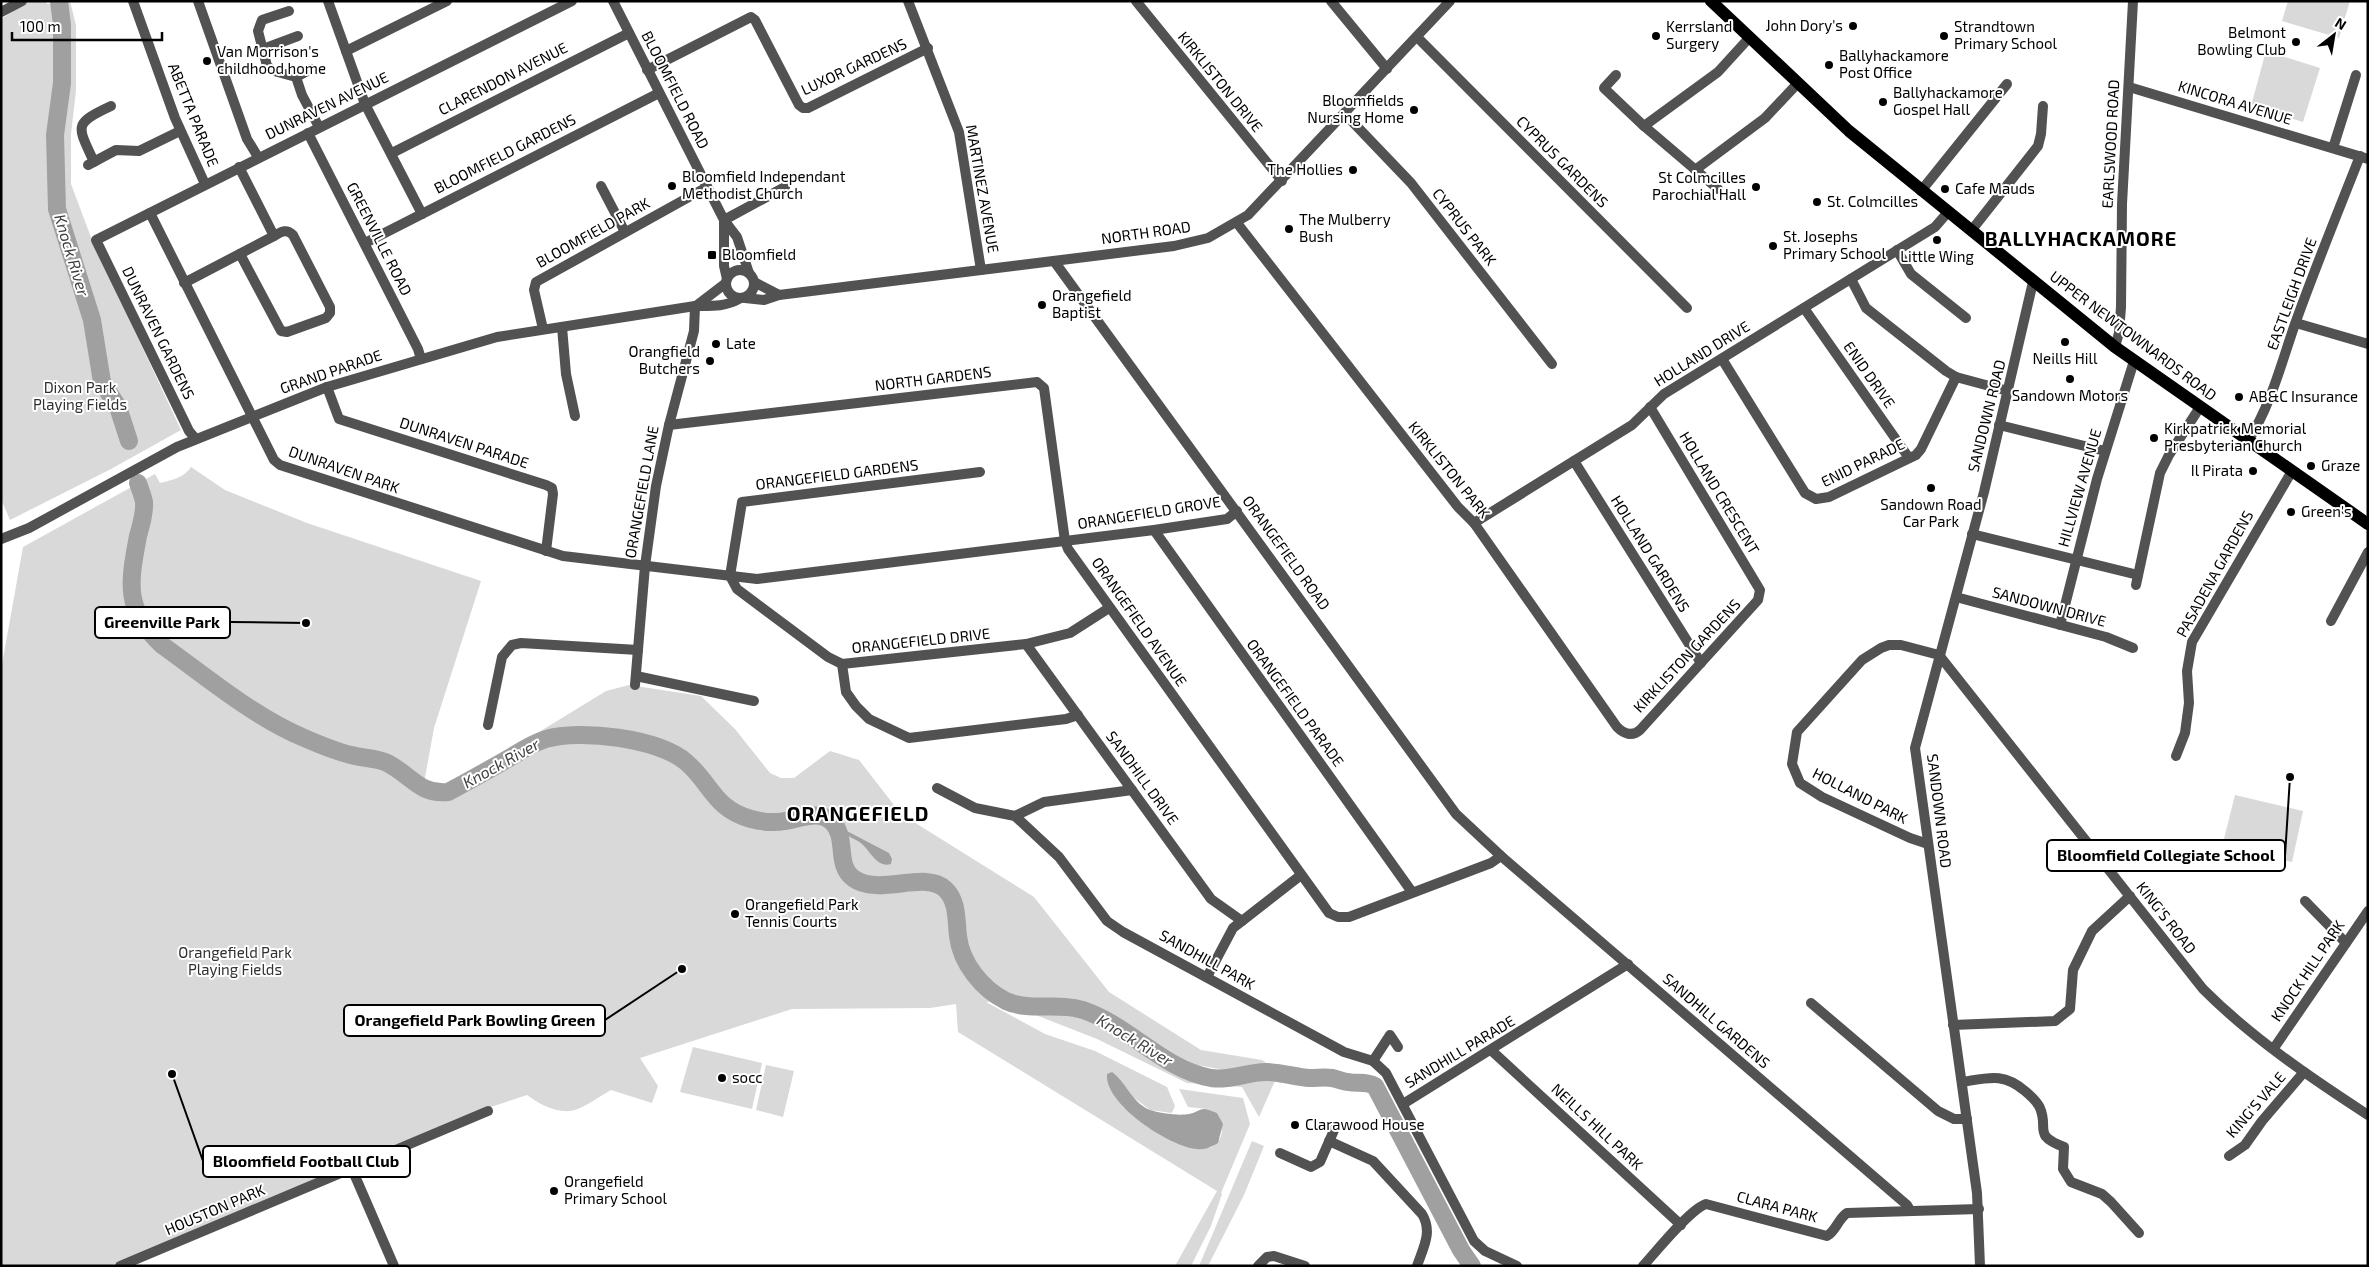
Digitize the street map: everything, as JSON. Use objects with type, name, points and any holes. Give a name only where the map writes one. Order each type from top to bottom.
[{"type":"main road","name":"UPPER NEWTOWNARDS ROAD","points":[[1710,1],[1849,131],[2033,282],[2134,362],[2368,524]]},
{"type":"street","points":[[1,12],[22,1]]},
{"type":"street","name":"ABETTA PARADE","points":[[133,1],[180,130],[205,184]]},
{"type":"street","points":[[198,1],[248,139],[258,157]]},
{"type":"street","points":[[328,1],[365,104],[422,214]]},
{"type":"street","points":[[346,51],[447,1]]},
{"type":"street","name":"DUNRAVEN AVENUE","points":[[96,240],[572,1]]},
{"type":"street","name":"BLOOMFIELD ROAD","points":[[613,1],[724,220],[737,237],[751,278]]},
{"type":"street","name":"MARTINEZ AVENUE","points":[[908,1],[928,48],[959,132],[981,270]]},
{"type":"street","name":"KIRKLISTON DRIVE","points":[[1136,1],[1282,181]]},
{"type":"street","points":[[1332,1],[1387,69]]},
{"type":"street","name":"NORTH ROAD","points":[[742,298],[764,300],[778,295],[1174,246],[1208,238],[1237,223],[1282,181],[1450,1]]},
{"type":"street","name":"EARLSWOOD ROAD","points":[[2115,347],[2119,333],[2121,307],[2122,204],[2133,1]]},
{"type":"street","points":[[289,12],[262,20],[260,24],[258,31],[270,69],[296,76],[312,69]]},
{"type":"street","name":"LUXOR GARDENS","points":[[647,70],[751,17],[755,20],[799,105],[803,108],[808,108],[928,48]]},
{"type":"street","name":"CLARENDON AVENUE","points":[[392,153],[629,33]]},
{"type":"street","points":[[263,49],[298,36]]},
{"type":"street","name":"CYPRUS GARDENS","points":[[1417,37],[1687,308]]},
{"type":"street","points":[[1644,126],[1718,72],[1749,38]]},
{"type":"street","points":[[2333,148],[2356,74]]},
{"type":"street","points":[[296,76],[302,95],[319,127]]},
{"type":"street","points":[[1616,76],[1604,88],[1618,103],[1718,189]]},
{"type":"street","points":[[1695,170],[1765,118],[1797,84]]},
{"type":"street","points":[[1920,191],[2007,84]]},
{"type":"street","name":"KINCORA AVENUE","points":[[2129,86],[2364,157]]},
{"type":"street","name":"BLOOMFIELD GARDENS","points":[[365,243],[659,93]]},
{"type":"street","points":[[111,106],[86,117],[81,126],[82,137],[91,164],[116,150],[138,151],[180,130]]},
{"type":"street","points":[[1971,231],[2036,150],[2041,134],[2043,106]]},
{"type":"street","name":"CYPRUS PARK","points":[[1345,114],[1411,183],[1552,364]]},
{"type":"street","name":"GREENVILLE ROAD","points":[[308,133],[365,243],[421,359]]},
{"type":"street","name":"EASTLEIGH DRIVE","points":[[2248,441],[2258,426],[2271,395],[2296,323],[2364,157]]},
{"type":"street","points":[[240,167],[274,236]]},
{"type":"street","points":[[601,186],[625,232]]},
{"type":"street","name":"BLOOMFIELD PARK","points":[[543,329],[534,290],[536,282],[707,187]]},
{"type":"street","points":[[751,278],[752,292],[742,298],[730,295],[724,266],[724,220],[785,187]]},
{"type":"street","name":"HOLLAND DRIVE","points":[[1474,523],[1632,425],[1664,394],[1935,227],[1948,212]]},
{"type":"street","name":"DUNRAVEN PARK","points":[[150,213],[274,460],[286,468],[563,556],[645,566]]},
{"type":"street","name":"KIRKLISTON PARK","points":[[1237,223],[1458,507],[1474,523],[1617,727],[1626,734],[1633,734]]},
{"type":"street","points":[[184,283],[284,231],[289,231],[293,235],[330,307],[330,313],[326,318],[287,332],[281,331],[240,254]]},
{"type":"street","name":"DUNRAVEN GARDENS","points":[[96,240],[189,431],[195,438]]},
{"type":"street","points":[[1897,250],[1911,274],[1966,318]]},
{"type":"street","name":"ORANGEFIELD ROAD","points":[[1054,261],[1237,510],[1436,788],[1456,814],[1501,856]]},
{"type":"street","points":[[726,281],[736,271],[778,295]]},
{"type":"street","points":[[1850,279],[1866,308],[1956,378],[2008,391]]},
{"type":"street","name":"GRAND PARADE","points":[[695,306],[726,281]]},
{"type":"street","name":"SANDOWN ROAD","points":[[1980,1266],[1979,1209],[1915,748],[1956,598],[2008,391],[2033,282]]},
{"type":"street","name":"GRAND PARADE","points":[[1,539],[29,528],[195,438],[327,387],[497,337],[695,306],[719,306],[731,304],[742,298]]},
{"type":"street","name":"ORANGEFIELD LANE","points":[[695,306],[694,331],[669,425],[656,486],[645,566],[635,681],[754,701]]},
{"type":"street","name":"ENID DRIVE","points":[[1804,308],[1909,458]]},
{"type":"street","points":[[2296,323],[2368,344]]},
{"type":"street","points":[[562,327],[566,374],[575,416]]},
{"type":"street","name":"ENID PARADE","points":[[1722,358],[1805,492],[1810,497],[1822,500],[1909,458],[1921,449],[1956,378]]},
{"type":"street","name":"HILLVIEW AVENUE","points":[[2060,625],[2075,560],[2105,451],[2134,362]]},
{"type":"street","name":"NORTH GARDENS","points":[[669,425],[1037,382],[1044,388],[1064,541]]},
{"type":"street","name":"DUNRAVEN PARADE","points":[[327,387],[339,419],[552,488],[553,494],[546,551]]},
{"type":"street","name":"HOLLAND CRESCENT","points":[[1650,407],[1760,590],[1760,595]]},
{"type":"street","points":[[1972,534],[2075,560],[2137,580],[2160,473],[2169,454],[2200,407]]},
{"type":"street","points":[[1999,425],[2105,451]]},
{"type":"street","name":"HOLLAND GARDENS","points":[[1574,461],[1701,663]]},
{"type":"street","name":"PASADENA GARDENS","points":[[2176,756],[2185,733],[2189,704],[2187,672],[2192,642],[2292,471]]},
{"type":"street","name":"ORANGEFIELD GARDENS","points":[[730,576],[742,502],[980,472]]},
{"type":"street","name":"ORANGEFIELD GROVE","points":[[1064,541],[1227,519],[1237,510]]},
{"type":"street","name":"ORANGEFIELD PARADE","points":[[1154,530],[1412,892]]},
{"type":"street","points":[[645,566],[757,579],[1064,541]]},
{"type":"street","name":"ORANGEFIELD AVENUE","points":[[1064,541],[1109,608],[1329,912],[1338,917],[1349,917],[1491,863],[1501,856]]},
{"type":"street","points":[[2331,621],[2368,552]]},
{"type":"street","name":"ORANGEFIELD DRIVE","points":[[730,576],[737,589],[828,658],[842,664],[1026,644],[1070,633],[1109,608]]},
{"type":"street","name":"KIRKLISTON GARDENS","points":[[1633,734],[1640,730],[1758,600],[1760,595]]},
{"type":"street","name":"SANDOWN DRIVE","points":[[1956,598],[2106,637],[2133,648]]},
{"type":"street","points":[[488,725],[502,657],[512,645],[520,643],[638,650]]},
{"type":"street","name":"SANDHILL DRIVE","points":[[1026,644],[1211,899],[1242,921]]},
{"type":"street","name":"HOLLAND PARK","points":[[1928,844],[1910,838],[1822,797],[1800,783],[1792,764],[1797,732],[1862,660],[1889,645],[1901,645],[1939,655]]},
{"type":"street","name":"KING'S ROAD","points":[[1939,655],[2203,989],[2223,1008],[2304,1072],[2368,1115]]},
{"type":"street","points":[[842,664],[846,692],[856,706],[868,719],[910,738],[1066,719],[1078,715]]},
{"type":"street","points":[[938,788],[975,808],[1015,816],[1044,802],[1132,790]]},
{"type":"street","name":"SANDHILL PARK","points":[[1015,816],[1059,857],[1107,920],[1123,932],[1344,1052],[1373,1061]]},
{"type":"street","name":"SANDHILL GARDENS","points":[[1501,856],[1907,1204],[1910,1210]]},
{"type":"street","points":[[1207,977],[1233,928],[1301,874]]},
{"type":"street","points":[[1953,1025],[2055,1021],[2070,1009],[2073,970],[2092,931],[2130,896]]},
{"type":"street","points":[[2305,901],[2346,943]]},
{"type":"street","name":"KNOCK HILL PARK","points":[[2274,1048],[2368,912]]},
{"type":"street","name":"SANDHILL PARADE","points":[[1517,1266],[1484,1251],[1474,1241],[1403,1104],[1492,1051],[1628,964]]},
{"type":"street","points":[[1811,1003],[1938,1111],[1954,1119],[1967,1118]]},
{"type":"street","points":[[1398,1047],[1390,1035],[1373,1061],[1386,1073],[1403,1104]]},
{"type":"street","name":"NEILLS HILL PARK","points":[[1492,1051],[1681,1225]]},
{"type":"street","name":"KING'S VALE","points":[[2229,1156],[2245,1145],[2262,1121],[2304,1072]]},
{"type":"street","points":[[1962,1082],[1994,1077],[2008,1079],[2034,1099],[2040,1108],[2042,1130],[2046,1138],[2064,1147],[2063,1169],[2071,1182],[2102,1194],[2139,1233]]},
{"type":"street","name":"HOUSTON PARK","points":[[120,1266],[488,1111]]},
{"type":"street","points":[[1280,1153],[1311,1167],[1316,1166],[1320,1162],[1335,1128]]},
{"type":"street","points":[[1329,1141],[1374,1161],[1422,1214],[1428,1223],[1428,1233],[1418,1266]]},
{"type":"street","points":[[352,1169],[394,1266]]},
{"type":"street","name":"CLARA PARK","points":[[1642,1266],[1701,1205],[1706,1204],[1827,1236],[1832,1234],[1843,1216],[1847,1213],[1979,1209]]},
{"type":"street","points":[[1258,1266],[1266,1256],[1274,1256],[1305,1266]]},
{"type":"green space","name":"Dixon Park Playing Fields","points":[[29,1],[46,1],[47,4],[70,1],[76,25],[76,91],[71,134],[71,184],[92,240],[181,430],[111,469],[10,520],[1,499],[1,19]]},
{"type":"green space","points":[[2288,1],[2350,1],[2339,38],[2282,21]]},
{"type":"green space","points":[[2266,51],[2320,68],[2303,122],[2251,106]]},
{"type":"green space","name":"Orangefield Park Playing Fields","points":[[191,467],[225,490],[307,523],[481,581],[434,728],[424,783],[435,789],[451,786],[606,691],[629,685],[701,696],[735,729],[770,773],[781,778],[794,778],[830,751],[859,760],[901,814],[1034,897],[1109,992],[1201,1050],[1262,1060],[1275,1069],[1236,1072],[1186,1063],[1083,1005],[1049,998],[986,1002],[1045,1034],[1095,1051],[1167,1087],[1175,1106],[1172,1113],[1150,1110],[1128,1093],[1119,1101],[1210,1148],[1215,1145],[1222,1133],[1217,1113],[1207,1109],[1188,1107],[1179,1089],[1243,1098],[1250,1124],[1221,1193],[1211,1226],[1191,1266],[1175,1266],[1217,1191],[958,1032],[956,1004],[930,1008],[792,1009],[640,1058],[658,1086],[652,1103],[611,1090],[580,1108],[562,1111],[543,1105],[527,1095],[491,1107],[110,1266],[1,1266],[1,670],[23,547],[155,474],[160,483],[181,476]]},
{"type":"green space","points":[[2235,795],[2303,811],[2292,862],[2222,847]]},
{"type":"green space","points":[[1050,1008],[1078,1015],[1114,1029],[1159,1059],[1188,1075],[1198,1078],[1228,1081],[1278,1074],[1259,1117],[1242,1087],[1187,1083],[1097,1039],[1023,1010]]},
{"type":"green space","name":"socc","points":[[693,1047],[762,1063],[752,1109],[680,1092]]},
{"type":"green space","points":[[766,1065],[794,1071],[783,1117],[756,1110]]},
{"type":"green space","points":[[1252,1141],[1264,1146],[1244,1195],[1208,1266],[1199,1266]]},
{"type":"shaded area","points":[[843,829],[889,853],[892,859],[891,864],[886,865],[878,862],[860,842],[846,834]]},
{"type":"shaded area","points":[[1112,1072],[1122,1081],[1138,1102],[1150,1110],[1180,1115],[1202,1109],[1217,1113],[1223,1124],[1218,1143],[1203,1149],[1185,1146],[1171,1141],[1141,1122],[1116,1098],[1109,1086],[1107,1074]]},
{"type":"waterway","name":"Knock River","points":[[59,1],[62,25],[62,83],[55,135],[57,209],[92,320],[102,382],[118,407],[129,441]]},
{"type":"waterway","name":"Knock River","points":[[138,483],[144,500],[144,510],[135,553],[132,595],[141,620],[162,645],[230,695],[266,718],[302,737],[332,749],[385,762],[421,787],[438,792],[448,792],[528,747],[546,739],[578,735],[598,736],[638,742],[673,754],[686,762],[714,795],[729,809],[739,815],[768,822],[781,822],[815,815],[827,818],[837,828],[840,835],[844,866],[853,878],[863,883],[875,885],[926,882],[936,884],[945,889],[954,905],[963,956],[981,982],[989,990],[1006,1001],[1025,1006],[1064,1007],[1083,1010],[1116,1026],[1177,1066],[1211,1078],[1218,1079],[1259,1072],[1272,1072],[1310,1078],[1332,1078],[1375,1086],[1461,1250],[1472,1266]]},
{"type":"place","name":"John Dory's","points":[[1853,26]]},
{"type":"place","name":"Kerrsland Surgery","points":[[1656,36]]},
{"type":"place","name":"Strandtown Primary School","points":[[1944,36]]},
{"type":"place","name":"Belmont Bowling Club","points":[[2296,42]]},
{"type":"place","name":"Van Morrison's childhood home","points":[[207,61]]},
{"type":"place","name":"Ballyhackamore Post Office","points":[[1829,65]]},
{"type":"place","name":"Ballyhackamore Gospel Hall","points":[[1883,102]]},
{"type":"place","name":"Bloomfields Nursing Home","points":[[1414,110]]},
{"type":"place","name":"The Hollies","points":[[1353,170]]},
{"type":"place","name":"Bloomfield Independant Methodist Church","points":[[672,186]]},
{"type":"place","name":"St Colmcilles Parochial Hall","points":[[1756,187]]},
{"type":"place","name":"Cafe Mauds","points":[[1945,189]]},
{"type":"place","name":"St. Colmcilles","points":[[1817,202]]},
{"type":"place","name":"The Mulberry Bush","points":[[1289,229]]},
{"type":"place","name":"Little Wing","points":[[1937,240]]},
{"type":"place","name":"St. Josephs Primary School","points":[[1773,246]]},
{"type":"place","name":"Bloomfield","points":[[712,255]]},
{"type":"place","name":"Orangefield Baptist","points":[[1042,305]]},
{"type":"place","name":"Neills Hill","points":[[2065,342]]},
{"type":"place","name":"Late","points":[[716,344]]},
{"type":"place","name":"Orangfield Butchers","points":[[710,361]]},
{"type":"place","name":"Sandown Motors","points":[[2070,379]]},
{"type":"place","name":"AB&C Insurance","points":[[2239,397]]},
{"type":"place","name":"Kirkpatrick Memorial Presbyterian Church","points":[[2154,438]]},
{"type":"place","name":"Graze","points":[[2311,466]]},
{"type":"place","name":"Il Pirata","points":[[2253,471]]},
{"type":"place","name":"Sandown Road Car Park","points":[[1931,488]]},
{"type":"place","name":"Green's","points":[[2291,512]]},
{"type":"place","name":"Greenville Park","points":[[306,623]]},
{"type":"place","name":"Bloomfield Collegiate School","points":[[2290,777]]},
{"type":"place","name":"Orangefield Park Tennis Courts","points":[[735,914]]},
{"type":"place","name":"Orangefield Park Bowling Green","points":[[682,969]]},
{"type":"place","name":"Bloomfield Football Club","points":[[172,1074]]},
{"type":"place","name":"socc","points":[[722,1078]]},
{"type":"place","name":"Clarawood House","points":[[1295,1125]]},
{"type":"place","name":"Orangefield Primary School","points":[[554,1191]]},
{"type":"district","name":"BALLYHACKAMORE","points":[[2081,239]]},
{"type":"district","name":"ORANGEFIELD","points":[[858,814]]}]
